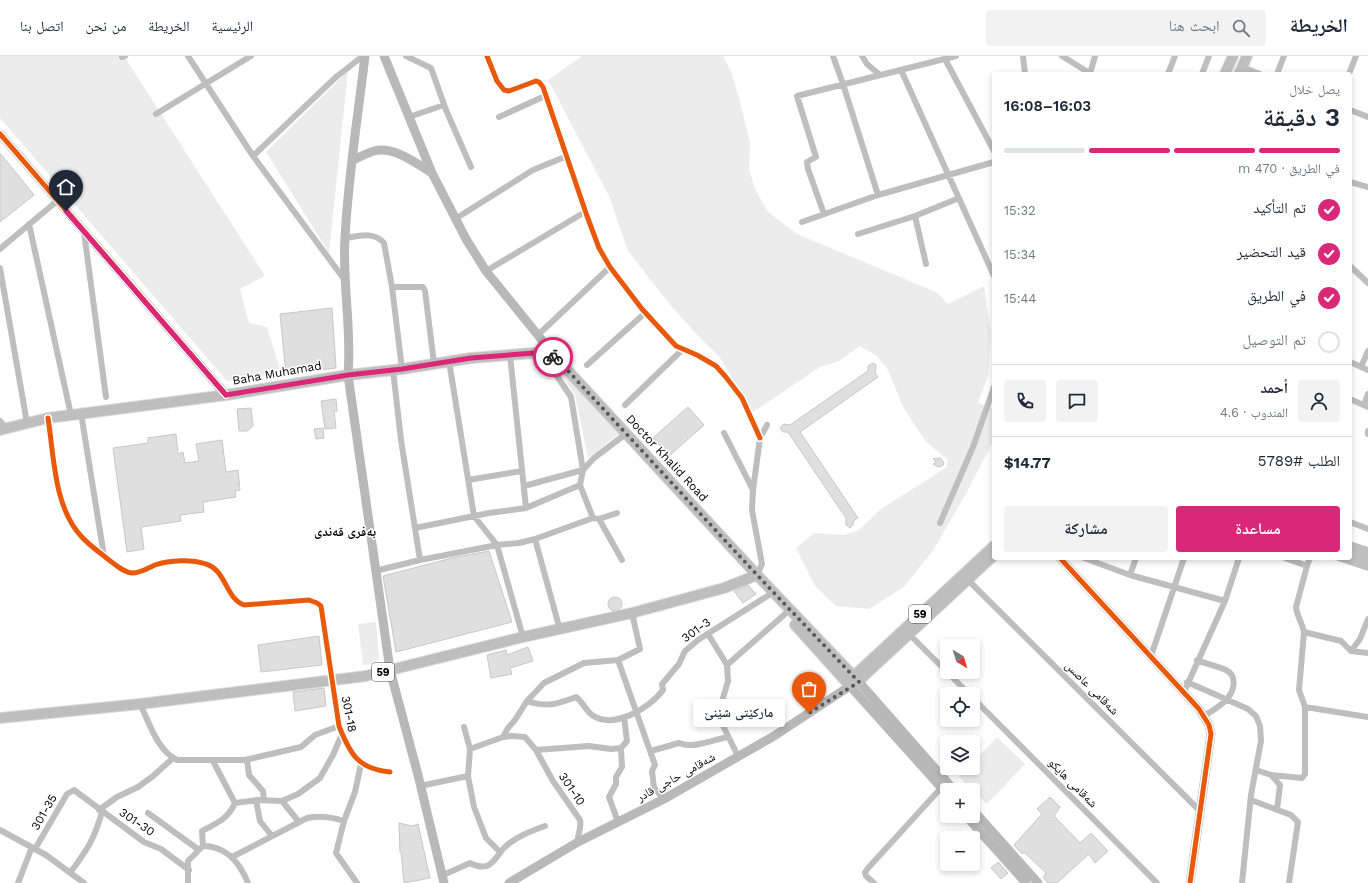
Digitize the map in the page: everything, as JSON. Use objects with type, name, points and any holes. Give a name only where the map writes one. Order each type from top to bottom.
[{"type":"main road","points":[[364,56],[345,238],[345,279],[349,351],[348,375],[390,670],[443,881]]},
{"type":"main road","points":[[384,56],[432,172],[455,219],[486,271],[539,334],[558,360]]},
{"type":"main road","points":[[1226,72],[1233,56]]},
{"type":"main road","points":[[1241,70],[1247,56]]},
{"type":"main road","points":[[0,134],[226,395]]},
{"type":"main road","points":[[353,160],[375,151],[390,151],[408,158],[432,172]]},
{"type":"main road","name":"Baha Muhamad","points":[[2,426],[76,414],[226,395],[348,375],[449,361],[534,353],[558,360]]},
{"type":"main road","name":"Doctor Khalid Road","points":[[558,360],[755,576]]},
{"type":"main road","name":"59","points":[[854,681],[992,548]]},
{"type":"main road","name":"59","points":[[854,681],[910,634],[992,557]]},
{"type":"main road","points":[[1062,560],[1184,692],[1204,716],[1209,725],[1210,734],[1190,883]]},
{"type":"main road","points":[[755,576],[785,614],[854,681],[940,786]]},
{"type":"main road","points":[[755,576],[948,783]]},
{"type":"main road","name":"59","points":[[0,718],[140,704],[333,680],[390,670],[523,637],[632,613],[724,588],[755,576]]},
{"type":"main road","name":"شەقامی حاجی قادر","points":[[509,883],[578,842],[664,799],[774,736],[854,681]]},
{"type":"main road","points":[[980,818],[1038,883]]},
{"type":"main road","points":[[972,823],[1026,883]]},
{"type":"street","points":[[188,56],[253,156],[345,279]]},
{"type":"street","points":[[156,114],[251,56]]},
{"type":"street","points":[[253,156],[336,77],[364,56]]},
{"type":"street","points":[[406,56],[431,68],[444,105],[471,167]]},
{"type":"street","points":[[487,56],[497,81],[504,90],[509,91],[536,81],[539,82],[547,95],[585,212],[599,248],[610,267],[645,312],[676,346],[682,350],[697,355],[716,366],[725,376],[742,398],[760,438]]},
{"type":"street","points":[[833,56],[878,196]]},
{"type":"street","points":[[862,56],[867,64],[880,75]]},
{"type":"street","points":[[824,214],[808,169],[807,162],[816,157],[797,96],[956,56]]},
{"type":"street","points":[[1023,56],[1025,72]]},
{"type":"street","points":[[1062,56],[1087,72]]},
{"type":"street","points":[[1091,72],[1095,56]]},
{"type":"street","points":[[1169,72],[1175,56]]},
{"type":"street","points":[[1203,72],[1209,56]]},
{"type":"street","points":[[1278,72],[1284,56]]},
{"type":"street","points":[[1350,72],[1356,56]]},
{"type":"street","points":[[945,59],[992,147]]},
{"type":"street","points":[[901,70],[992,272]]},
{"type":"street","points":[[499,117],[547,95]]},
{"type":"street","points":[[410,117],[444,105]]},
{"type":"street","points":[[1352,111],[1368,117]]},
{"type":"street","points":[[455,219],[527,174],[566,156]]},
{"type":"street","points":[[802,222],[878,196],[992,163]]},
{"type":"street","points":[[1352,183],[1368,187]]},
{"type":"street","points":[[858,234],[915,216],[959,198]]},
{"type":"street","points":[[0,249],[57,201]]},
{"type":"street","points":[[486,271],[585,212]]},
{"type":"street","points":[[915,216],[926,264]]},
{"type":"street","points":[[29,224],[76,414],[104,556]]},
{"type":"street","points":[[84,232],[106,397]]},
{"type":"street","points":[[345,238],[373,235],[380,238],[384,243],[387,252],[392,287],[401,440],[420,560]]},
{"type":"street","points":[[539,334],[610,267]]},
{"type":"street","points":[[0,268],[27,423]]},
{"type":"street","points":[[1352,268],[1368,283]]},
{"type":"street","points":[[392,287],[423,287],[426,291],[434,363]]},
{"type":"street","points":[[587,365],[645,312]]},
{"type":"street","points":[[625,405],[682,350]]},
{"type":"street","points":[[1361,367],[1368,351]]},
{"type":"street","points":[[510,355],[526,508]]},
{"type":"street","points":[[543,355],[571,397],[583,470],[580,485],[596,518],[622,560]]},
{"type":"street","points":[[449,361],[474,516],[497,545],[523,637]]},
{"type":"street","points":[[1352,363],[1368,370]]},
{"type":"street","points":[[940,523],[973,447],[992,393]]},
{"type":"street","points":[[1352,400],[1366,406],[1368,394]]},
{"type":"street","points":[[48,418],[59,493],[64,508],[71,523],[80,536],[104,556]]},
{"type":"street","points":[[755,576],[762,564],[752,510],[753,490],[760,438],[767,425]]},
{"type":"street","points":[[724,433],[753,490]]},
{"type":"street","points":[[524,486],[583,470],[594,458],[627,434]]},
{"type":"street","points":[[468,480],[522,471]]},
{"type":"street","points":[[415,528],[474,516],[526,508],[580,485]]},
{"type":"street","points":[[375,571],[420,560],[536,539],[596,518],[617,513]]},
{"type":"street","points":[[1352,523],[1368,528]]},
{"type":"street","points":[[536,539],[560,630]]},
{"type":"street","name":"301-18","points":[[104,556],[122,570],[132,573],[160,564],[176,561],[200,562],[208,564],[223,579],[239,603],[244,605],[304,600],[317,602],[321,606],[323,612],[339,726],[346,744],[361,764]]},
{"type":"street","points":[[1089,560],[1130,575],[1225,601]]},
{"type":"street","points":[[1130,575],[1135,560]]},
{"type":"street","points":[[1151,656],[1183,560]]},
{"type":"street","points":[[1184,692],[1187,682],[1225,601],[1238,560]]},
{"type":"street","points":[[1290,560],[1307,566]]},
{"type":"street","points":[[1256,770],[1271,775],[1302,778],[1305,774],[1305,707],[1299,690],[1304,632],[1296,606],[1309,560]]},
{"type":"street","name":"شه‌قامی عاصس","points":[[968,580],[1200,811]]},
{"type":"street","name":"301-3","points":[[527,701],[535,704],[554,705],[576,697],[584,704],[591,715],[602,720],[624,718],[637,712],[658,698],[663,690],[662,684],[679,664],[685,651],[708,634],[769,595]]},
{"type":"street","points":[[470,749],[503,737],[527,701],[544,684],[584,663],[618,660],[640,649],[632,613]]},
{"type":"street","points":[[727,665],[785,614]]},
{"type":"street","points":[[1351,651],[1360,639],[1368,619]]},
{"type":"street","points":[[1304,632],[1341,641],[1351,651],[1368,653]]},
{"type":"street","points":[[708,634],[727,665],[728,681],[722,708],[723,726],[727,737],[738,756]]},
{"type":"street","points":[[910,634],[940,665]]},
{"type":"street","points":[[618,660],[655,765],[652,771],[654,788],[664,799]]},
{"type":"street","points":[[1197,660],[1227,670],[1232,675],[1234,680],[1233,688],[1227,699],[1204,716]]},
{"type":"street","points":[[954,679],[962,687]]},
{"type":"street","points":[[1187,682],[1248,709],[1256,716],[1260,726],[1261,741],[1251,800],[1242,883]]},
{"type":"street","points":[[140,704],[160,744],[173,758],[177,760],[247,760],[301,747],[315,735],[339,726]]},
{"type":"street","name":"شه‌قامی هایكو","points":[[980,705],[1157,883]]},
{"type":"street","points":[[1305,707],[1368,717]]},
{"type":"street","points":[[618,822],[609,797],[616,784],[616,777],[622,767],[621,748],[627,741],[624,718]]},
{"type":"street","points":[[464,727],[470,749],[468,776],[474,807],[486,838],[500,852]]},
{"type":"street","points":[[234,803],[256,800],[282,802],[298,794],[320,778],[342,734]]},
{"type":"street","name":"301-10","points":[[503,737],[526,737],[536,750],[552,780],[580,820],[581,824],[577,836],[578,842]]},
{"type":"street","points":[[651,751],[679,743],[684,745],[727,737]]},
{"type":"street","points":[[536,750],[589,746],[611,749],[621,748]]},
{"type":"street","points":[[70,873],[90,846],[96,834],[101,811],[117,797],[138,787],[148,780],[173,758]]},
{"type":"street","points":[[247,760],[250,775],[263,791],[264,800]]},
{"type":"street","points":[[201,848],[202,830],[216,823],[230,813],[234,803],[213,761]]},
{"type":"street","points":[[357,883],[336,853],[344,821],[355,792],[361,764],[373,770],[390,772]]},
{"type":"street","points":[[1271,775],[1280,785],[1277,810]]},
{"type":"street","points":[[420,786],[468,776]]},
{"type":"street","name":"301-30","points":[[74,790],[144,842],[161,849],[189,870]]},
{"type":"street","name":"301-35","points":[[18,883],[34,848],[67,794],[74,790]]},
{"type":"street","points":[[874,883],[866,876],[865,872],[940,795]]},
{"type":"street","points":[[256,800],[260,821],[272,836]]},
{"type":"street","points":[[1251,800],[1291,815],[1298,822],[1289,883]]},
{"type":"street","points":[[282,802],[299,822]]},
{"type":"street","points":[[148,813],[201,848]]},
{"type":"street","points":[[232,857],[307,818],[316,816],[344,821]]},
{"type":"street","points":[[443,881],[470,863],[478,867],[492,864],[500,852],[507,846],[531,831],[545,826]]},
{"type":"street","points":[[0,830],[34,848],[84,883]]},
{"type":"street","points":[[188,883],[188,861],[201,848],[212,846],[232,857],[244,872],[248,883]]},
{"type":"shaded area","points":[[0,56],[124,56],[265,276],[240,289],[249,323],[267,327],[281,373],[227,381],[0,118]]},
{"type":"shaded area","points":[[582,56],[723,56],[731,71],[750,143],[749,169],[755,189],[768,212],[797,234],[936,292],[948,304],[984,286],[991,333],[988,376],[978,403],[992,408],[992,444],[963,499],[934,549],[904,587],[869,609],[836,606],[815,586],[796,548],[814,533],[844,535],[859,530],[881,509],[947,467],[947,459],[926,442],[903,407],[888,370],[877,356],[860,346],[839,361],[820,367],[753,412],[719,356],[700,338],[671,306],[628,251],[609,196],[548,80]]},
{"type":"shaded area","points":[[348,71],[329,253],[266,152]]},
{"type":"shaded area","points":[[555,365],[569,374],[621,432],[588,458],[575,395]]},
{"type":"shaded area","points":[[1352,542],[1368,547],[1368,571],[1335,560],[1352,560]]},
{"type":"shaded area","points":[[376,622],[379,659],[373,664],[363,665],[358,624]]},
{"type":"shaded area","points":[[997,737],[1025,764],[987,804],[980,797],[980,783],[965,783],[959,777],[961,775],[980,775],[980,755]]},
{"type":"building","points":[[0,153],[34,195],[0,222]]},
{"type":"building","points":[[332,308],[336,368],[286,374],[280,314]]},
{"type":"building","points":[[873,363],[876,365],[875,373],[878,377],[800,432],[858,518],[854,520],[853,525],[850,528],[846,525],[846,518],[788,432],[783,432],[780,428],[784,424],[790,425],[868,371],[868,366]]},
{"type":"building","points":[[336,399],[337,411],[334,411],[336,428],[325,429],[321,401]]},
{"type":"building","points":[[688,407],[704,425],[669,456],[653,438]]},
{"type":"building","points":[[251,408],[253,426],[247,431],[239,431],[237,409]]},
{"type":"building","points":[[323,428],[324,438],[316,439],[314,429]]},
{"type":"building","points":[[176,434],[178,454],[183,452],[185,463],[199,461],[196,444],[222,440],[226,472],[238,470],[240,490],[235,491],[236,497],[203,502],[204,512],[180,515],[181,521],[141,527],[144,549],[127,552],[113,448],[148,443],[148,438]]},
{"type":"building","points":[[940,458],[944,464],[942,466],[938,467],[933,464],[936,462],[933,459]]},
{"type":"building","points":[[489,551],[512,622],[396,652],[383,576],[452,558]]},
{"type":"building","points":[[748,585],[756,594],[743,603],[734,591]]},
{"type":"building","points":[[615,597],[620,599],[622,604],[620,609],[615,611],[610,609],[608,604],[610,599]]},
{"type":"building","points":[[319,636],[322,665],[261,672],[258,645]]},
{"type":"building","points":[[528,647],[533,661],[510,668],[512,674],[491,678],[487,655],[506,650],[507,655]]},
{"type":"building","points":[[324,688],[326,706],[295,711],[293,692]]},
{"type":"building","points":[[1050,797],[1060,807],[1054,816],[1080,843],[1091,833],[1108,851],[1095,863],[1089,854],[1057,883],[1048,883],[1043,877],[1046,873],[1024,852],[1022,854],[1014,845],[1042,814],[1037,809]]},
{"type":"building","points":[[399,823],[412,826],[418,824],[430,878],[404,883],[400,852]]},
{"type":"building","points":[[998,862],[1008,873],[1001,879],[991,868]]},
{"type":"cycle path","points":[[487,56],[497,81],[504,90],[509,91],[536,81],[543,87],[587,216],[599,248],[610,267],[642,309],[676,346],[697,355],[716,366],[725,376],[742,398],[760,438]]},
{"type":"cycle path","points":[[0,134],[226,395]]},
{"type":"cycle path","points":[[48,418],[54,464],[60,496],[65,511],[81,536],[92,547],[117,566],[125,571],[135,573],[167,562],[200,562],[213,567],[218,572],[233,597],[244,605],[309,600],[321,606],[339,726],[343,736],[347,745],[363,764],[379,770],[390,772]]},
{"type":"cycle path","points":[[1062,560],[1199,709],[1209,725],[1211,734],[1190,883]]},
{"type":"way so far","points":[[553,357],[558,360],[757,575],[859,682],[850,686],[809,713]]},
{"type":"place","name":"ماركێتى شێنێ","points":[[809,713]]},
{"type":"district","name":"بەفری قەندی","points":[[345,531]]},
{"type":"route","points":[[66,211],[226,395],[348,375],[402,369],[471,358],[534,353],[553,357]]}]
